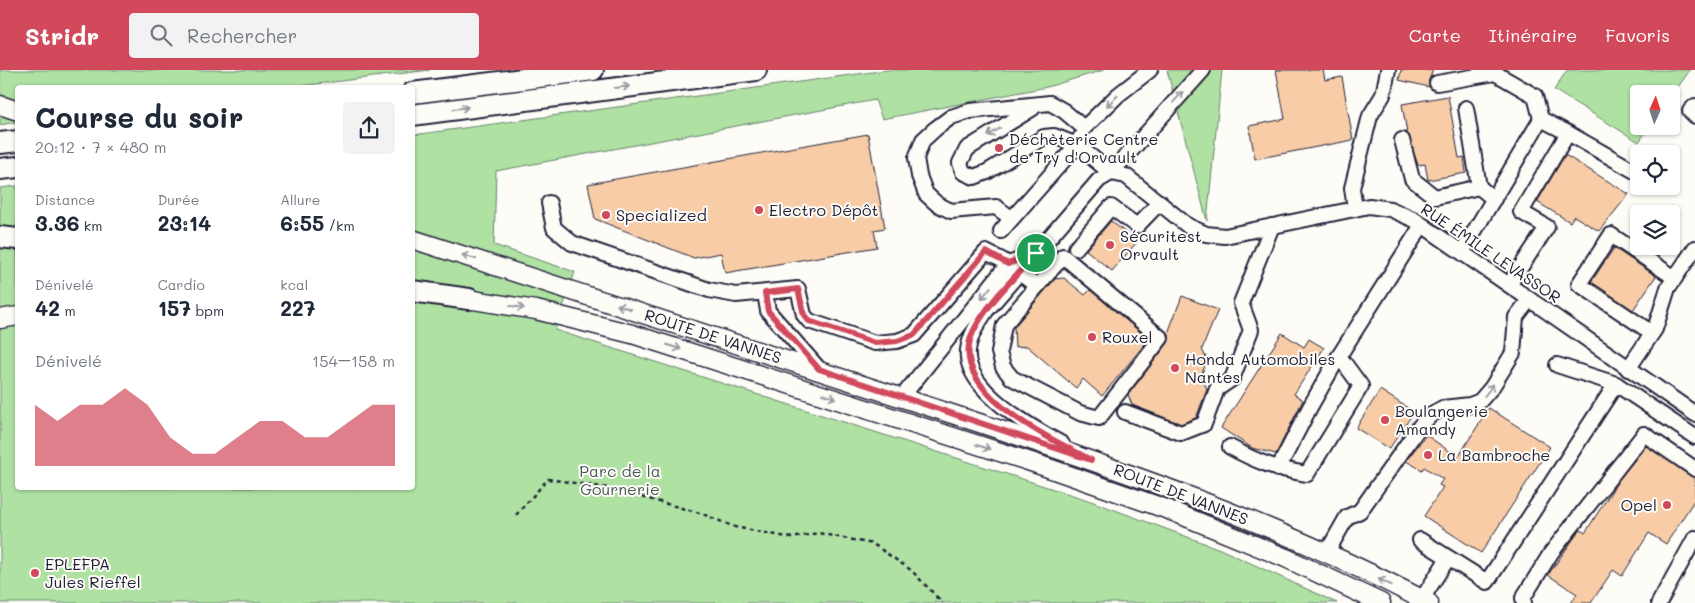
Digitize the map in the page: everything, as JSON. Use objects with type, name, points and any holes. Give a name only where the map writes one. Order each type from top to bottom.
[{"type":"highway","points":[[415,93],[593,70]]},
{"type":"highway","points":[[415,114],[756,70]]},
{"type":"highway","points":[[0,143],[15,141]]},
{"type":"highway","points":[[0,169],[15,166]]},
{"type":"highway","points":[[0,237],[15,239]]},
{"type":"highway","points":[[415,292],[469,298]]},
{"type":"main road","points":[[0,105],[15,110]]},
{"type":"main road","name":"ROUTE DE VANNES","points":[[415,240],[819,369],[1091,460],[1177,491],[1326,554],[1425,601]]},
{"type":"main road","name":"ROUTE DE VANNES","points":[[469,298],[536,310],[632,334],[1034,463],[1169,510],[1286,558],[1381,603]]},
{"type":"main road","points":[[0,319],[15,316]]},
{"type":"street","points":[[1001,231],[1077,145],[1084,128],[1118,95],[1150,70]]},
{"type":"street","points":[[902,397],[1010,266],[1036,253],[1099,180],[1111,173],[1202,70]]},
{"type":"street","points":[[1355,209],[1352,188],[1370,116],[1383,95],[1388,70]]},
{"type":"street","points":[[1437,83],[1495,72],[1535,96],[1541,119],[1462,252]]},
{"type":"street","points":[[1011,218],[996,207],[951,211],[938,204],[926,194],[919,176],[916,158],[923,140],[951,118],[970,111],[1036,106],[1050,103],[1064,111],[1084,128]]},
{"type":"street","name":"RUE ÉMILE LEVASSOR","points":[[1036,106],[967,149],[960,163],[963,172],[974,177],[987,172],[1044,137],[1054,136],[1077,145],[1111,173],[1126,176],[1188,226],[1206,234],[1225,236],[1369,206],[1390,209],[1422,225],[1695,414]]},
{"type":"street","points":[[1695,106],[1690,111],[1695,116]]},
{"type":"street","points":[[1466,108],[1480,186],[1494,199]]},
{"type":"street","points":[[1541,119],[1630,168]]},
{"type":"street","points":[[1509,285],[1546,228],[1521,212],[1568,133]]},
{"type":"street","points":[[1402,140],[1412,180],[1435,197],[1480,186]]},
{"type":"street","points":[[1076,248],[1111,207],[1137,226],[1160,202]]},
{"type":"street","points":[[549,204],[554,228],[572,243],[709,290],[736,295],[798,289],[804,315],[809,321],[875,343],[884,343],[914,335],[986,252],[1038,286]]},
{"type":"street","points":[[1278,469],[1339,356],[1422,225]]},
{"type":"street","points":[[1125,412],[1181,433],[1204,424],[1217,389],[1232,379],[1251,330],[1241,303],[1272,226]]},
{"type":"street","points":[[1652,334],[1579,284],[1611,235],[1675,278]]},
{"type":"street","points":[[1420,540],[1487,582],[1612,384],[1652,334],[1668,288],[1695,248]]},
{"type":"street","points":[[1063,256],[1161,338],[1099,418],[1080,413],[1012,378],[1003,366],[999,352],[1000,338],[1004,325],[1038,286],[1063,256]]},
{"type":"street","points":[[1010,266],[973,331],[968,350],[969,364],[975,379],[1034,430],[1091,460]]},
{"type":"street","points":[[765,293],[768,311],[819,369]]},
{"type":"street","points":[[1326,554],[1347,517],[1360,511],[1420,426],[1432,414],[1443,408],[1470,405],[1480,401],[1492,387],[1513,353],[1516,317],[1529,300]]},
{"type":"street","points":[[1230,447],[1256,462],[1278,469],[1308,474],[1361,386],[1339,356]]},
{"type":"street","points":[[1557,365],[1612,384],[1695,437]]},
{"type":"street","points":[[1524,603],[1523,598],[1551,553],[1644,434],[1695,469]]},
{"type":"street","points":[[1659,603],[1695,538]]},
{"type":"street","points":[[1425,601],[1448,558]]},
{"type":"path","points":[[516,515],[548,479],[608,488],[700,513],[735,527],[792,538],[818,533],[873,544],[911,570],[943,603]]},
{"type":"path","points":[[934,603],[937,597]]},
{"type":"green space","points":[[0,70],[430,70],[308,85],[15,85],[15,122],[0,125]]},
{"type":"green space","name":"Parc de la Gournerie","points":[[887,70],[1104,70],[1047,87],[882,119],[875,100],[496,171],[494,245],[575,272],[555,330],[1088,500],[1220,549],[1337,603],[0,603],[0,188],[15,186],[15,490],[415,490],[415,135]]},
{"type":"green space","points":[[1167,70],[1222,70],[1207,221]]},
{"type":"green space","points":[[1567,70],[1690,70],[1679,85],[1630,85],[1630,135],[1644,135],[1639,142],[1554,90]]},
{"type":"building","points":[[1276,70],[1323,70],[1325,80],[1342,77],[1353,140],[1255,159],[1249,126],[1285,119]]},
{"type":"building","points":[[1401,70],[1433,70],[1429,80],[1429,87],[1399,80]]},
{"type":"building","points":[[1448,96],[1459,158],[1464,157],[1466,173],[1428,180],[1425,164],[1418,165],[1407,133],[1402,104]]},
{"type":"building","points":[[868,134],[885,228],[874,230],[877,247],[725,273],[721,253],[694,258],[595,219],[588,184]]},
{"type":"building","points":[[1565,155],[1629,194],[1599,231],[1574,216],[1570,222],[1537,202]]},
{"type":"building","name":"Sécuritest Orvault","points":[[1111,221],[1137,242],[1112,271],[1086,250]]},
{"type":"building","points":[[1614,248],[1656,276],[1633,310],[1591,282]]},
{"type":"building","name":"Rouxel","points":[[1064,278],[1085,295],[1090,290],[1149,339],[1102,396],[1083,379],[1076,388],[1027,346],[1015,347],[1014,327],[1055,279]]},
{"type":"building","name":"Honda Automobiles Nantes","points":[[1182,296],[1218,310],[1202,349],[1207,360],[1201,376],[1207,389],[1196,418],[1181,424],[1132,405],[1128,395],[1168,343],[1168,333]]},
{"type":"building","points":[[1282,333],[1304,347],[1309,339],[1324,348],[1294,394],[1303,400],[1276,454],[1252,448],[1221,428]]},
{"type":"building","name":"Boulangerie Amandy","points":[[1380,390],[1414,412],[1389,449],[1356,428]]},
{"type":"building","points":[[1489,408],[1550,447],[1481,553],[1424,516],[1443,487],[1439,485],[1443,479],[1424,467],[1422,470],[1406,461],[1426,435],[1458,457]]},
{"type":"building","points":[[1646,446],[1695,478],[1695,499],[1666,544],[1649,533],[1622,576],[1613,570],[1591,603],[1571,603],[1577,594],[1548,575],[1577,534],[1581,530],[1585,533],[1620,478]]},
{"type":"place","name":"Déchèterie Centre de Try d'Orvault","points":[[999,148]]},
{"type":"place","name":"Electro Dépôt","points":[[759,210]]},
{"type":"place","name":"Specialized","points":[[606,215]]},
{"type":"place","name":"Sécuritest Orvault","points":[[1110,245]]},
{"type":"place","name":"Rouxel","points":[[1092,337]]},
{"type":"place","name":"Honda Automobiles Nantes","points":[[1175,368]]},
{"type":"place","name":"Boulangerie Amandy","points":[[1385,420]]},
{"type":"place","name":"La Bambroche","points":[[1428,455]]},
{"type":"place","name":"Opel","points":[[1667,505]]},
{"type":"place","name":"EPLEFPA Jules Rieffel","points":[[35,573]]},
{"type":"route","points":[[986,252],[1008,264],[1036,253],[986,311],[973,331],[968,350],[969,364],[975,379],[988,394],[1034,430],[1091,460],[819,369],[768,311],[765,293],[798,289],[804,315],[809,321],[875,343],[897,341],[914,335],[986,252]]}]
